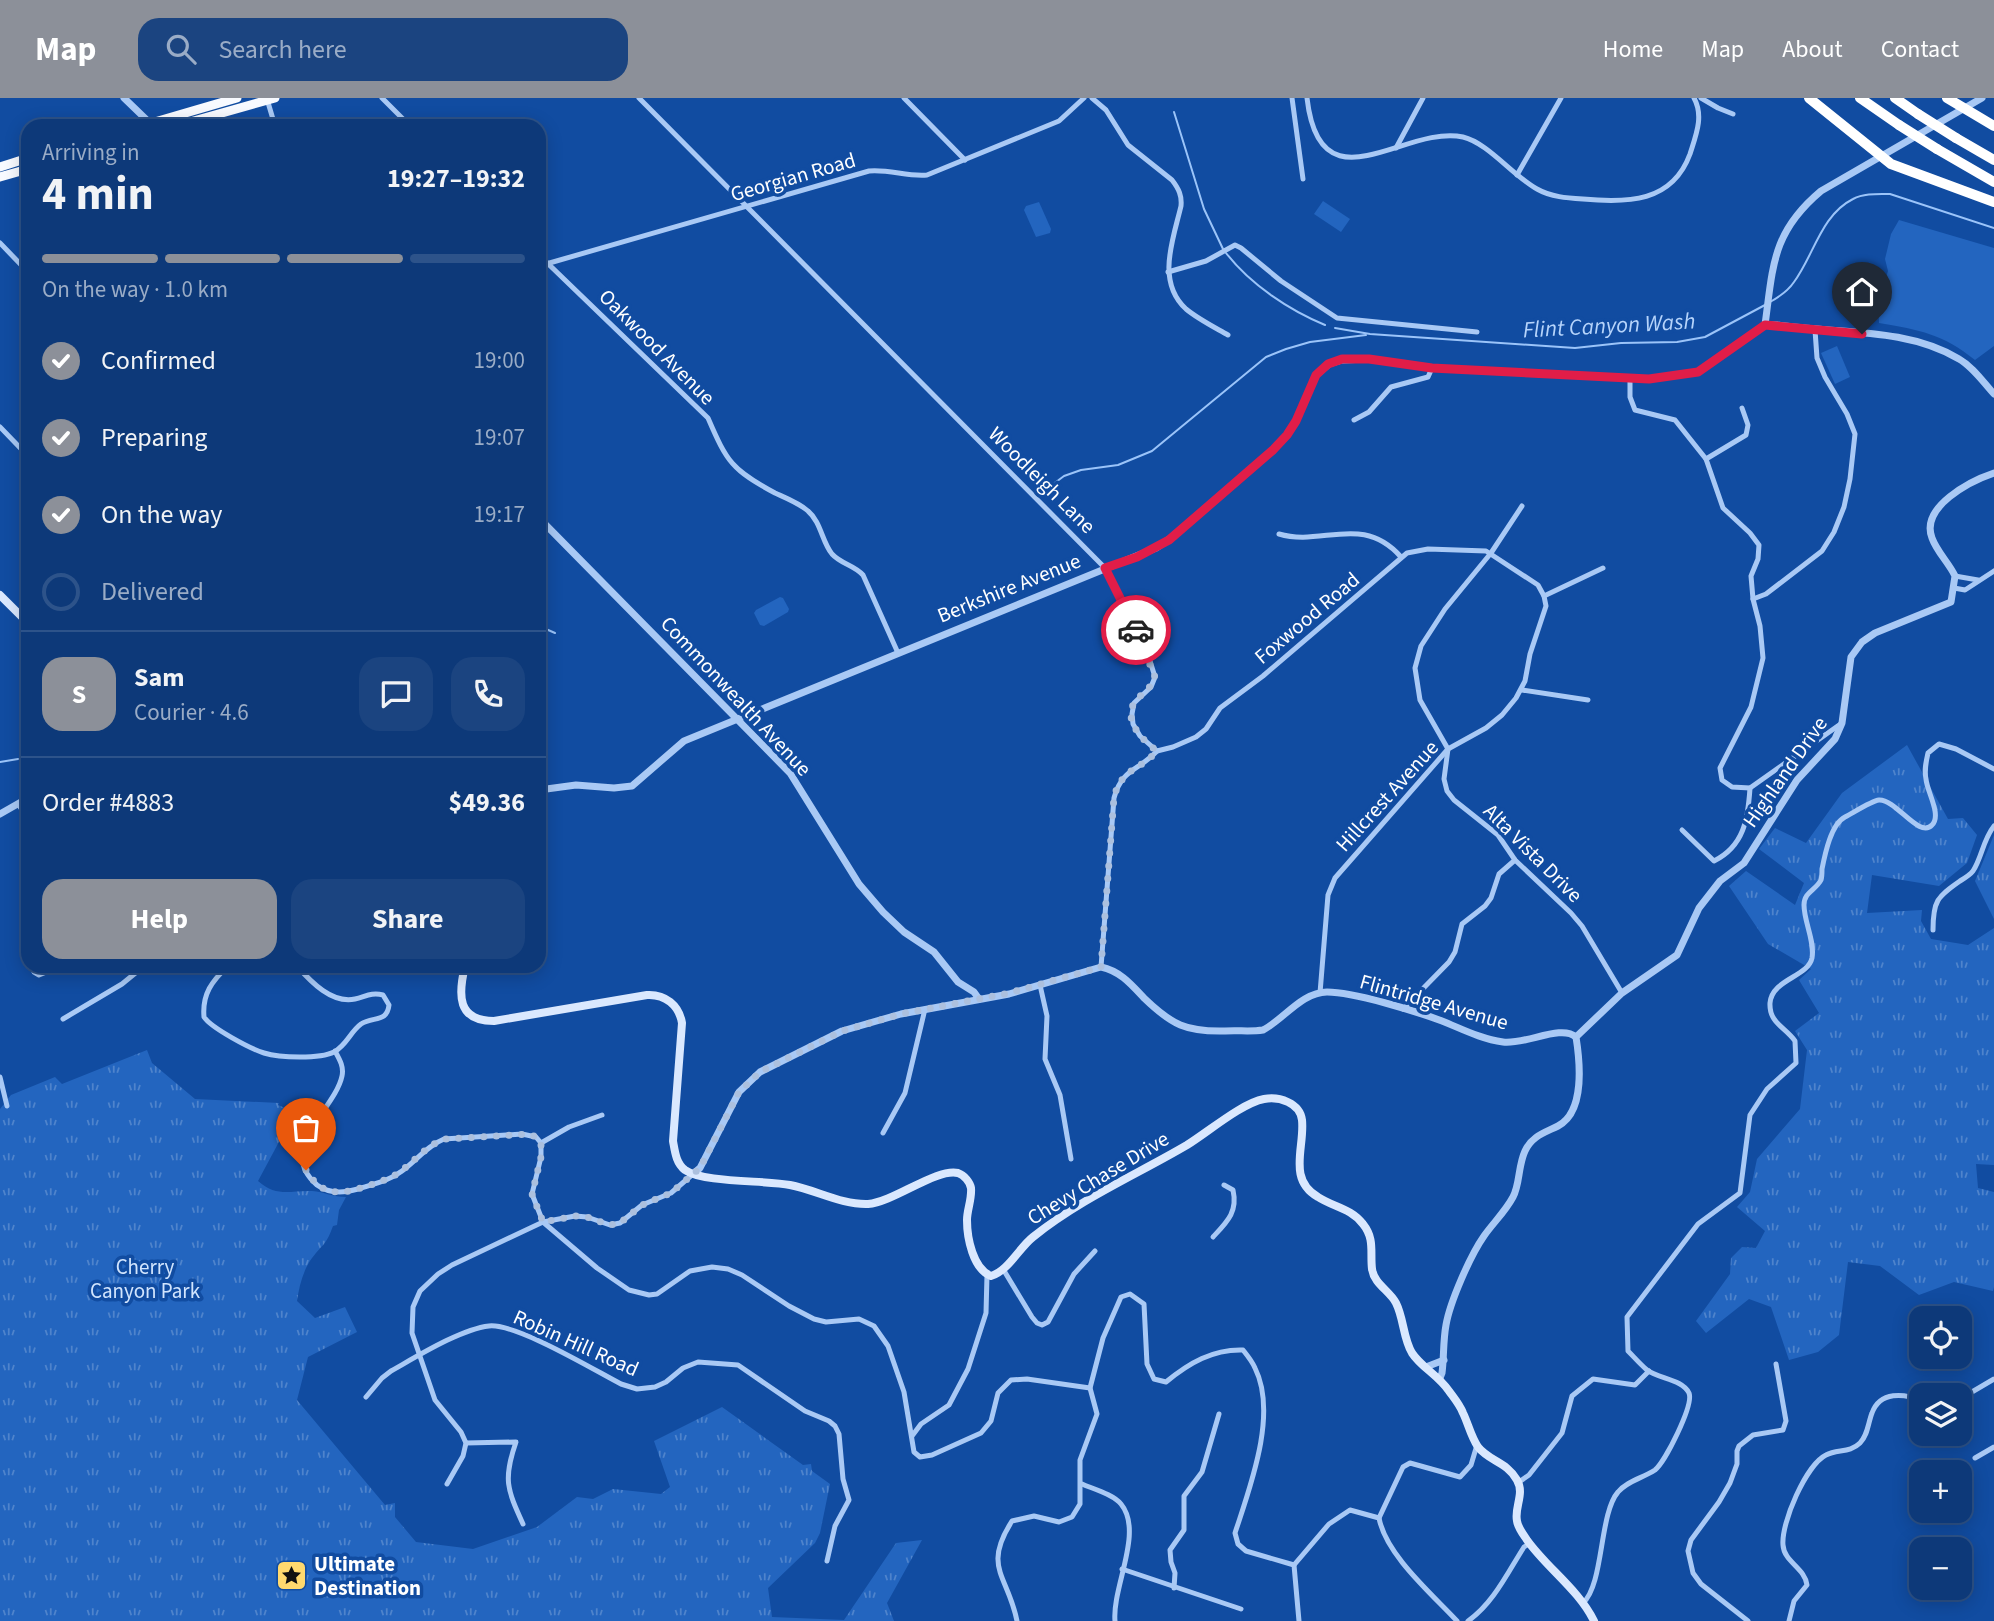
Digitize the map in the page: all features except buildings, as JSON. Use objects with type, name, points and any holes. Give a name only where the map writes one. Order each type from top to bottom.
[{"type":"highway","points":[[1809,98],[1891,164],[1994,202]]},
{"type":"highway","points":[[1860,98],[1937,149],[1994,182]]},
{"type":"highway","points":[[1895,98],[1994,160]]},
{"type":"highway","points":[[1947,98],[1994,126]]},
{"type":"main road","points":[[168,119],[237,98]]},
{"type":"main road","points":[[200,119],[270,99]]},
{"type":"main road","points":[[0,167],[21,161]]},
{"type":"main road","points":[[0,177],[21,171]]},
{"type":"main road","points":[[0,595],[21,616]]},
{"type":"main road","points":[[464,973],[461,993],[463,1003],[468,1013],[479,1020],[494,1021],[647,995],[664,998],[674,1005],[682,1023],[673,1141],[680,1164],[693,1174],[789,1185],[853,1204],[882,1202],[941,1175],[959,1174],[971,1188],[967,1219],[972,1247],[977,1264],[987,1275]]},
{"type":"main road","name":"Chevy Chase Drive","points":[[987,1275],[997,1274],[1031,1238],[1088,1200],[1186,1145],[1253,1102],[1270,1098],[1284,1100],[1298,1111],[1302,1120],[1298,1157],[1302,1181],[1313,1195],[1346,1209],[1363,1224],[1371,1239],[1373,1273],[1395,1301],[1409,1347],[1414,1356],[1440,1378],[1462,1409],[1477,1446]]},
{"type":"main road","points":[[1477,1446],[1509,1468],[1519,1482],[1521,1490],[1517,1521],[1530,1543],[1583,1603],[1594,1621]]},
{"type":"street","points":[[124,98],[143,119]]},
{"type":"street","points":[[382,98],[403,119]]},
{"type":"street","name":"Woodleigh Lane","points":[[639,98],[1105,568],[1150,660],[1155,677],[1151,687],[1134,704],[1132,714],[1133,724],[1140,736],[1157,751]]},
{"type":"street","points":[[904,98],[965,160]]},
{"type":"street","name":"Georgian Road","points":[[546,264],[869,171],[884,170],[914,176],[927,174],[1059,121],[1084,98]]},
{"type":"street","points":[[1092,98],[1106,110],[1128,145],[1178,187],[1181,206],[1168,272],[1172,289],[1186,309],[1228,335]]},
{"type":"street","points":[[1292,98],[1303,180]]},
{"type":"street","points":[[1307,98],[1312,128],[1317,138],[1332,151],[1348,157],[1373,155],[1437,138],[1461,137],[1479,144],[1538,190],[1566,197],[1628,201],[1652,195],[1672,182],[1685,165],[1699,123],[1699,110],[1694,98]]},
{"type":"street","points":[[1396,148],[1423,98]]},
{"type":"street","points":[[1517,175],[1561,98]]},
{"type":"street","points":[[1700,98],[1733,114]]},
{"type":"street","points":[[1982,98],[1821,191],[1796,215],[1785,230],[1778,250],[1765,325],[1886,336],[1921,342],[1961,360],[1994,394]]},
{"type":"street","points":[[270,99],[274,119]]},
{"type":"street","points":[[0,243],[21,265]]},
{"type":"street","points":[[1168,272],[1206,261],[1232,245],[1241,248],[1281,281],[1337,318],[1477,332]]},
{"type":"street","name":"Oakwood Avenue","points":[[546,261],[708,418],[731,464],[754,481],[811,513],[835,557],[858,569],[863,575],[898,653]]},
{"type":"street","name":"Berkshire Avenue","points":[[546,789],[576,785],[614,788],[632,786],[679,745],[1137,557],[1169,540],[1287,435],[1316,375],[1328,364],[1351,358],[1432,368],[1649,379],[1698,372],[1765,325]]},
{"type":"street","points":[[1753,599],[1766,594],[1822,551],[1834,532],[1844,506],[1854,434],[1847,414],[1817,358],[1815,330]]},
{"type":"street","points":[[1354,420],[1369,412],[1391,387],[1428,377],[1432,368]]},
{"type":"street","points":[[1630,379],[1630,397],[1635,410],[1675,420],[1706,458],[1723,508],[1759,545],[1758,559],[1751,576],[1763,658],[1751,707],[1720,768],[1722,780],[1732,787],[1751,788],[1842,723]]},
{"type":"street","points":[[1706,458],[1746,435],[1748,425],[1742,408]]},
{"type":"street","points":[[0,427],[21,449]]},
{"type":"street","points":[[1994,473],[1954,494],[1931,518],[1929,527],[1931,537],[1955,576],[1954,588],[1965,590],[1994,571]]},
{"type":"street","points":[[1448,749],[1420,700],[1415,668],[1421,646],[1445,609],[1491,553],[1522,506]]},
{"type":"street","name":"Commonwealth Avenue","points":[[546,525],[790,773],[859,884],[883,912],[904,932],[934,952],[958,982],[974,992],[979,999]]},
{"type":"street","points":[[1279,534],[1296,537],[1327,534],[1367,536],[1392,547],[1401,557],[1407,553],[1428,549],[1480,550],[1491,553],[1509,568],[1538,585],[1544,596],[1603,568]]},
{"type":"street","name":"Foxwood Road","points":[[1157,751],[1196,737],[1206,729],[1220,708],[1384,574],[1401,557]]},
{"type":"street","points":[[1955,576],[1978,580]]},
{"type":"street","name":"Highland Drive","points":[[1576,1037],[1622,993],[1677,955],[1699,908],[1720,881],[1744,863],[1797,780],[1835,739],[1842,723],[1851,657],[1862,642],[1875,633],[1951,602],[1954,588]]},
{"type":"street","name":"Hillcrest Avenue","points":[[1320,993],[1328,895],[1335,878],[1448,749],[1486,728],[1502,715],[1522,690],[1530,654],[1546,606],[1544,596]]},
{"type":"street","points":[[1522,690],[1588,699]]},
{"type":"street","points":[[1583,1603],[1587,1600],[1594,1580],[1611,1502],[1623,1487],[1656,1469],[1690,1405],[1690,1395],[1682,1386],[1649,1371],[1628,1352],[1626,1317],[1698,1224],[1740,1193],[1750,1115],[1767,1088],[1796,1063],[1795,1041],[1773,1019],[1771,995],[1805,968],[1812,959],[1805,898],[1821,880],[1837,826],[1842,818],[1878,800],[1896,807],[1916,825],[1929,828],[1936,813],[1926,782],[1925,768],[1928,753],[1939,744],[1956,749],[1994,769]]},
{"type":"street","name":"Alta Vista Drive","points":[[1448,749],[1444,779],[1447,791],[1454,800],[1498,835],[1515,860],[1571,913],[1582,926],[1622,993]]},
{"type":"street","points":[[1101,967],[1114,797],[1118,783],[1124,776],[1147,762],[1157,751]]},
{"type":"street","points":[[1682,830],[1714,861],[1720,858],[1746,828],[1751,788]]},
{"type":"street","points":[[0,814],[21,802]]},
{"type":"street","points":[[18,804],[21,808]]},
{"type":"street","points":[[1933,930],[1933,911],[1937,901],[1975,868],[1986,836],[1994,826]]},
{"type":"street","points":[[1403,1009],[1449,962],[1455,952],[1462,924],[1485,906],[1491,898],[1499,874],[1515,860]]},
{"type":"street","points":[[447,1484],[463,1456],[466,1443],[454,1422],[435,1400],[412,1333],[411,1320],[415,1300],[428,1282],[452,1265],[543,1222],[575,1216],[610,1225],[620,1223],[642,1205],[671,1193],[700,1168],[739,1092],[760,1072],[842,1031],[901,1014],[1040,985],[1101,967],[1121,975],[1167,1017],[1186,1029],[1197,1031],[1263,1030],[1320,993]]},
{"type":"street","points":[[63,1019],[135,973]]},
{"type":"street","points":[[221,973],[205,993],[204,1017],[209,1024],[271,1055],[320,1055],[335,1051],[342,1047],[361,1024],[384,1017],[388,1011],[387,999],[377,993],[347,1000],[335,997],[319,988],[304,973]]},
{"type":"street","points":[[1040,985],[1047,1016],[1045,1059],[1060,1095],[1071,1159]]},
{"type":"street","name":"Flintridge Avenue","points":[[1320,993],[1337,993],[1403,1009],[1469,1033],[1505,1042],[1521,1042],[1567,1031],[1576,1037]]},
{"type":"street","points":[[883,1133],[905,1093],[925,1009]]},
{"type":"street","points":[[1440,1378],[1446,1325],[1461,1282],[1483,1237],[1515,1194],[1525,1149],[1541,1133],[1567,1119],[1578,1097],[1576,1037]]},
{"type":"street","points":[[335,1051],[342,1064],[342,1079],[308,1135],[303,1153],[303,1161],[310,1177],[326,1189],[348,1192],[388,1179],[434,1143],[444,1139],[529,1134],[536,1137],[541,1143],[541,1157],[532,1194],[543,1222],[622,1286],[640,1294],[657,1294],[690,1271],[712,1267],[728,1269],[814,1319],[826,1322],[859,1319],[866,1321],[880,1333],[888,1346],[906,1400],[910,1439],[914,1452],[920,1457],[932,1455],[981,1433],[991,1421],[998,1393],[1011,1380],[1027,1379],[1090,1388]]},
{"type":"street","points":[[0,1077],[6,1106]]},
{"type":"street","points":[[541,1143],[569,1127],[602,1115]]},
{"type":"street","points":[[1213,1237],[1227,1222],[1236,1202],[1233,1190],[1224,1185]]},
{"type":"street","points":[[1003,1269],[1032,1317],[1042,1325],[1048,1322],[1074,1274],[1095,1251]]},
{"type":"street","points":[[910,1439],[921,1424],[949,1405],[968,1368],[986,1313],[987,1275]]},
{"type":"street","points":[[1017,1621],[996,1560],[1001,1540],[1012,1521],[1034,1516],[1059,1522],[1072,1517],[1080,1504],[1080,1460],[1097,1414],[1090,1388],[1103,1338],[1121,1297],[1130,1294],[1143,1304],[1147,1364],[1154,1379],[1166,1382],[1190,1364],[1227,1350],[1243,1350],[1255,1368],[1264,1397],[1259,1461],[1235,1533],[1238,1544],[1246,1551],[1294,1565]]},
{"type":"street","name":"Robin Hill Road","points":[[366,1397],[382,1378],[420,1356],[467,1332],[490,1326],[501,1326],[520,1333],[621,1384],[637,1389],[655,1387],[683,1368],[698,1362],[738,1365],[805,1411],[829,1421],[838,1430],[840,1465],[849,1500],[835,1525],[827,1561]]},
{"type":"street","points":[[1426,1367],[1444,1360]]},
{"type":"street","points":[[1748,1621],[1702,1584],[1693,1573],[1688,1551],[1692,1540],[1730,1483],[1737,1464],[1739,1446],[1753,1435],[1783,1430],[1786,1421],[1776,1364]]},
{"type":"street","points":[[1519,1482],[1529,1475],[1562,1433],[1572,1396],[1593,1380],[1635,1385],[1649,1371]]},
{"type":"street","points":[[1972,1392],[1994,1379]]},
{"type":"street","points":[[1789,1621],[1794,1601],[1807,1585],[1806,1578],[1788,1559],[1783,1546],[1785,1528],[1801,1486],[1812,1468],[1826,1454],[1850,1450],[1859,1444],[1864,1438],[1872,1411],[1884,1399],[1904,1395],[1909,1397]]},
{"type":"street","points":[[1174,1588],[1175,1573],[1171,1550],[1184,1530],[1184,1496],[1202,1472],[1219,1414]]},
{"type":"street","points":[[466,1443],[516,1441],[507,1475],[512,1500],[523,1524]]},
{"type":"street","points":[[1457,1621],[1381,1532],[1378,1518],[1403,1466],[1410,1464],[1460,1477],[1471,1465],[1477,1446]]},
{"type":"street","points":[[1975,1458],[1994,1447]]},
{"type":"street","points":[[1082,1484],[1120,1502],[1127,1516],[1129,1541],[1114,1607],[1115,1621]]},
{"type":"street","points":[[1299,1621],[1294,1565],[1329,1524],[1350,1510],[1378,1518]]},
{"type":"street","points":[[1468,1621],[1477,1615],[1490,1599],[1524,1547],[1530,1543]]},
{"type":"street","points":[[1122,1569],[1241,1609]]},
{"type":"green space","points":[[1323,201],[1350,219],[1341,232],[1314,214]]},
{"type":"green space","points":[[1039,202],[1051,229],[1050,233],[1036,237],[1024,210],[1026,206]]},
{"type":"green space","points":[[1899,220],[1994,248],[1994,346],[1975,360],[1952,344],[1930,334],[1879,323],[1878,301],[1888,271],[1885,259],[1891,234]]},
{"type":"green space","points":[[1837,346],[1850,377],[1835,384],[1821,353]]},
{"type":"green space","points":[[780,597],[789,609],[788,612],[764,626],[760,625],[754,613],[756,610]]},
{"type":"green space","points":[[1907,745],[1948,819],[1963,818],[1977,835],[1967,863],[1939,886],[1872,875],[1867,913],[1922,910],[1921,921],[1931,939],[1968,945],[1994,928],[1994,1165],[1976,1164],[1978,1188],[1994,1192],[1994,1287],[1993,1291],[1954,1282],[1919,1295],[1880,1266],[1848,1262],[1839,1335],[1818,1352],[1789,1360],[1771,1307],[1749,1299],[1706,1333],[1696,1321],[1730,1274],[1731,1258],[1742,1247],[1756,1248],[1765,1231],[1737,1207],[1750,1192],[1757,1159],[1800,1109],[1807,1050],[1795,1031],[1819,1013],[1799,980],[1811,969],[1768,944],[1729,886],[1746,871],[1795,905],[1804,883],[1759,849],[1775,828],[1806,843],[1842,793]]},
{"type":"green space","points":[[1994,835],[1994,919],[1975,881]]},
{"type":"green space","name":"Cherry Canyon Park","points":[[147,1050],[152,1063],[195,1099],[279,1103],[278,1105],[295,1112],[258,1181],[271,1190],[312,1191],[346,1197],[339,1210],[337,1225],[333,1226],[326,1241],[306,1268],[297,1301],[315,1318],[345,1307],[357,1332],[308,1357],[297,1400],[385,1505],[395,1503],[395,1517],[416,1542],[473,1549],[537,1527],[577,1497],[593,1499],[613,1489],[661,1494],[670,1487],[654,1441],[722,1407],[803,1465],[811,1464],[812,1471],[830,1484],[820,1533],[815,1543],[768,1588],[772,1617],[844,1620],[896,1543],[922,1540],[887,1603],[894,1621],[0,1621],[0,1109],[11,1095],[55,1077],[62,1084]]},
{"type":"waterway","points":[[1174,112],[1204,209],[1223,249]]},
{"type":"waterway","name":"Flint Canyon Wash","points":[[1770,302],[1783,294],[1794,282],[1833,215],[1857,197],[1890,194],[1994,228]]},
{"type":"waterway","points":[[1226,253],[1247,276],[1271,295],[1325,325]]},
{"type":"waterway","name":"Flint Canyon Wash","points":[[1335,328],[1370,334],[1575,348],[1621,343],[1677,342],[1705,337],[1765,305]]},
{"type":"waterway","points":[[1044,491],[1064,476],[1081,470],[1118,465],[1152,451],[1266,357],[1310,342],[1366,335]]},
{"type":"waterway","points":[[546,629],[555,633]]},
{"type":"waterway","points":[[0,762],[18,759]]},
{"type":"way so far","points":[[306,1170],[320,1187],[337,1193],[348,1192],[388,1179],[434,1143],[444,1139],[529,1134],[541,1143],[541,1157],[532,1185],[532,1194],[543,1222],[575,1216],[610,1225],[620,1223],[642,1205],[671,1193],[700,1168],[739,1092],[760,1072],[842,1031],[901,1014],[1009,993],[1101,967],[1114,797],[1118,783],[1124,776],[1147,762],[1157,751],[1140,736],[1133,724],[1134,704],[1151,687],[1155,677],[1136,630]]},
{"type":"place","name":"Ultimate Destination","points":[[291,1576]]},
{"type":"route","points":[[1136,630],[1105,568],[1137,557],[1169,540],[1273,450],[1296,421],[1316,375],[1328,364],[1351,358],[1432,368],[1649,379],[1698,372],[1765,325],[1862,334]]}]
